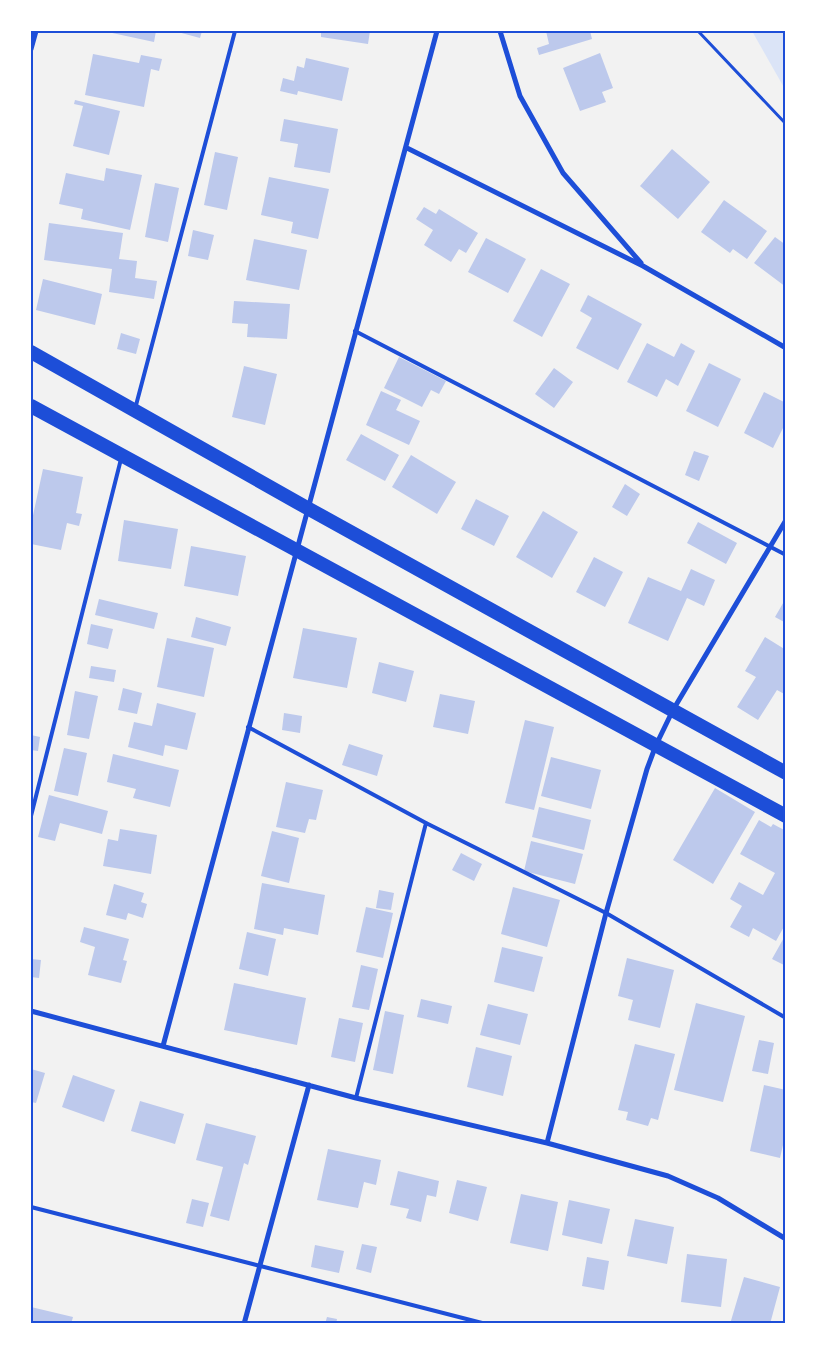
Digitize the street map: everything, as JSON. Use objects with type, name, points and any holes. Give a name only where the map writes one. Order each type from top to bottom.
[{"type":"highway","points":[[31,352],[309,509],[786,773]]},
{"type":"highway","points":[[31,406],[786,816]]},
{"type":"street","points":[[31,49],[36,31]]},
{"type":"street","points":[[163,1046],[295,551],[309,509],[355,331],[437,31]]},
{"type":"street","points":[[500,31],[520,96],[563,172],[644,266]]},
{"type":"street","points":[[406,148],[644,266],[786,348]]},
{"type":"street","points":[[547,1143],[606,913],[647,769],[656,745],[673,710],[786,520]]},
{"type":"street","points":[[31,1011],[356,1098],[547,1143],[668,1176],[718,1198],[786,1239]]},
{"type":"street","points":[[244,1324],[309,1085]]},
{"type":"lane","points":[[135,411],[234,31]]},
{"type":"lane","points":[[355,331],[786,555]]},
{"type":"lane","points":[[31,816],[122,456]]},
{"type":"lane","points":[[248,727],[426,823],[606,913],[786,1018]]},
{"type":"lane","points":[[356,1098],[426,823]]},
{"type":"lane","points":[[31,1207],[486,1324]]},
{"type":"path","points":[[698,31],[786,124]]},
{"type":"shaded area","points":[[752,31],[786,31],[786,91]]},
{"type":"building","points":[[103,31],[156,31],[154,42]]},
{"type":"building","points":[[174,31],[202,31],[200,38]]},
{"type":"building","points":[[321,31],[370,31],[368,44],[321,37]]},
{"type":"building","points":[[546,31],[590,31],[592,39],[539,55],[537,48],[549,44]]},
{"type":"building","points":[[600,53],[613,88],[602,92],[606,102],[580,111],[563,68]]},
{"type":"building","points":[[93,54],[139,63],[141,55],[162,59],[159,71],[151,69],[144,107],[85,95]]},
{"type":"building","points":[[306,58],[349,68],[342,101],[298,91],[297,95],[280,91],[283,78],[294,81],[297,66],[304,68]]},
{"type":"building","points":[[75,100],[120,111],[109,155],[73,146],[83,106],[74,104]]},
{"type":"building","points":[[284,119],[338,129],[330,173],[294,167],[298,144],[280,141]]},
{"type":"building","points":[[672,149],[710,182],[678,219],[640,186]]},
{"type":"building","points":[[215,152],[238,157],[227,210],[204,205]]},
{"type":"building","points":[[106,168],[142,175],[130,230],[81,219],[83,209],[59,204],[66,173],[104,181]]},
{"type":"building","points":[[269,177],[329,189],[318,239],[291,233],[293,222],[261,215]]},
{"type":"building","points":[[155,183],[179,188],[168,242],[145,237]]},
{"type":"building","points":[[724,200],[767,231],[747,259],[733,249],[730,253],[701,232]]},
{"type":"building","points":[[424,207],[436,214],[439,209],[478,233],[466,253],[459,249],[451,262],[424,245],[433,230],[416,219]]},
{"type":"building","points":[[49,223],[123,233],[119,259],[137,261],[135,278],[157,281],[154,299],[109,292],[112,269],[44,260]]},
{"type":"building","points":[[193,230],[214,235],[208,260],[188,256]]},
{"type":"building","points":[[775,237],[786,245],[786,287],[754,263]]},
{"type":"building","points":[[486,238],[526,259],[508,293],[468,272]]},
{"type":"building","points":[[254,239],[307,250],[299,290],[246,280]]},
{"type":"building","points":[[541,269],[570,284],[542,337],[513,321]]},
{"type":"building","points":[[43,279],[102,294],[95,325],[36,310]]},
{"type":"building","points":[[588,295],[642,324],[618,370],[576,348],[592,318],[580,311]]},
{"type":"building","points":[[234,301],[290,304],[287,339],[247,337],[248,324],[232,323]]},
{"type":"building","points":[[121,333],[140,339],[136,354],[117,349]]},
{"type":"building","points":[[647,343],[674,357],[681,343],[695,351],[678,386],[666,379],[657,397],[627,382]]},
{"type":"building","points":[[399,357],[446,381],[439,394],[431,390],[422,407],[384,388]]},
{"type":"building","points":[[709,363],[741,379],[718,427],[686,411]]},
{"type":"building","points":[[244,366],[277,374],[265,425],[232,417]]},
{"type":"building","points":[[554,368],[573,382],[554,408],[535,394]]},
{"type":"building","points":[[381,391],[401,400],[396,410],[420,421],[409,445],[366,425]]},
{"type":"building","points":[[764,392],[786,403],[786,422],[773,448],[744,433]]},
{"type":"building","points":[[361,434],[399,455],[385,481],[346,460]]},
{"type":"building","points":[[694,451],[709,456],[699,481],[685,475]]},
{"type":"building","points":[[411,455],[456,482],[437,514],[392,487]]},
{"type":"building","points":[[43,469],[83,477],[76,513],[82,514],[79,526],[67,523],[61,550],[31,544],[31,520]]},
{"type":"building","points":[[625,484],[640,494],[627,516],[612,507]]},
{"type":"building","points":[[476,499],[509,516],[494,546],[461,529]]},
{"type":"building","points":[[543,511],[578,532],[552,578],[516,557]]},
{"type":"building","points":[[124,520],[178,529],[171,569],[118,561]]},
{"type":"building","points":[[698,522],[737,543],[726,564],[687,543]]},
{"type":"building","points":[[191,546],[246,556],[238,596],[184,586]]},
{"type":"building","points":[[594,557],[623,572],[605,607],[576,592]]},
{"type":"building","points":[[691,569],[715,580],[704,606],[687,598],[668,641],[628,623],[648,577],[681,591]]},
{"type":"building","points":[[786,598],[786,623],[775,617]]},
{"type":"building","points":[[99,599],[158,613],[154,629],[95,615]]},
{"type":"building","points":[[196,617],[231,627],[226,646],[191,637]]},
{"type":"building","points":[[91,624],[113,629],[108,649],[87,644]]},
{"type":"building","points":[[303,628],[357,638],[347,688],[293,678]]},
{"type":"building","points":[[765,637],[786,650],[786,695],[777,690],[758,720],[737,707],[756,677],[745,671]]},
{"type":"building","points":[[167,638],[214,648],[204,697],[157,687]]},
{"type":"building","points":[[379,662],[414,671],[406,702],[372,693]]},
{"type":"building","points":[[91,666],[116,670],[114,682],[89,678]]},
{"type":"building","points":[[123,688],[142,693],[137,714],[118,710]]},
{"type":"building","points":[[75,691],[98,696],[89,739],[67,735]]},
{"type":"building","points":[[440,694],[475,701],[468,734],[433,727]]},
{"type":"building","points":[[157,703],[196,713],[187,750],[165,745],[163,756],[128,747],[134,722],[152,726]]},
{"type":"building","points":[[284,713],[302,716],[300,733],[282,730]]},
{"type":"building","points":[[525,720],[554,727],[534,810],[505,803]]},
{"type":"building","points":[[31,735],[40,737],[38,751],[31,750]]},
{"type":"building","points":[[349,744],[383,755],[377,776],[342,765]]},
{"type":"building","points":[[64,748],[87,753],[78,796],[54,791]]},
{"type":"building","points":[[113,754],[179,770],[170,807],[133,798],[136,789],[107,782]]},
{"type":"building","points":[[551,757],[601,770],[591,809],[541,796]]},
{"type":"building","points":[[286,782],[323,790],[316,820],[309,819],[305,833],[276,827]]},
{"type":"building","points":[[715,788],[755,812],[713,884],[673,860]]},
{"type":"building","points":[[49,795],[108,811],[102,834],[60,823],[55,841],[38,837]]},
{"type":"building","points":[[539,807],[591,820],[584,850],[532,837]]},
{"type":"building","points":[[759,820],[771,827],[773,824],[786,831],[786,923],[776,941],[753,928],[749,937],[730,927],[742,906],[730,899],[739,882],[763,895],[775,873],[740,854]]},
{"type":"building","points":[[120,829],[157,835],[151,874],[103,866],[108,839],[118,841]]},
{"type":"building","points":[[272,831],[299,838],[289,883],[261,876]]},
{"type":"building","points":[[531,841],[583,854],[575,884],[524,871]]},
{"type":"building","points":[[461,853],[482,864],[474,881],[452,870]]},
{"type":"building","points":[[262,883],[325,895],[318,935],[284,928],[283,935],[254,929]]},
{"type":"building","points":[[114,884],[144,893],[141,902],[147,904],[143,918],[128,913],[126,920],[106,915]]},
{"type":"building","points":[[513,887],[560,900],[547,947],[501,934]]},
{"type":"building","points":[[379,890],[394,893],[391,910],[376,908]]},
{"type":"building","points":[[366,907],[393,913],[383,958],[356,952]]},
{"type":"building","points":[[84,927],[129,939],[123,960],[127,961],[121,983],[88,975],[95,947],[80,942]]},
{"type":"building","points":[[247,932],[276,939],[268,976],[239,969]]},
{"type":"building","points":[[786,934],[786,966],[772,959]]},
{"type":"building","points":[[502,947],[543,957],[534,992],[494,982]]},
{"type":"building","points":[[627,958],[674,970],[660,1028],[628,1020],[633,1000],[618,996]]},
{"type":"building","points":[[31,959],[41,960],[39,978],[31,977]]},
{"type":"building","points":[[361,965],[378,969],[369,1010],[352,1007]]},
{"type":"building","points":[[234,983],[306,998],[297,1045],[224,1030]]},
{"type":"building","points":[[421,999],[452,1006],[448,1024],[417,1017]]},
{"type":"building","points":[[696,1003],[745,1016],[723,1102],[674,1090]]},
{"type":"building","points":[[488,1004],[528,1014],[520,1045],[480,1035]]},
{"type":"building","points":[[385,1011],[404,1015],[393,1074],[373,1070]]},
{"type":"building","points":[[339,1018],[363,1023],[355,1062],[331,1057]]},
{"type":"building","points":[[759,1040],[774,1043],[768,1074],[752,1071]]},
{"type":"building","points":[[635,1044],[675,1054],[658,1120],[651,1118],[648,1126],[626,1120],[628,1112],[618,1110]]},
{"type":"building","points":[[476,1047],[512,1056],[503,1096],[467,1087]]},
{"type":"building","points":[[31,1069],[45,1073],[36,1103],[31,1102]]},
{"type":"building","points":[[73,1075],[115,1090],[104,1122],[62,1107]]},
{"type":"building","points":[[764,1085],[786,1090],[786,1132],[780,1158],[750,1151]]},
{"type":"building","points":[[140,1101],[184,1114],[175,1144],[131,1131]]},
{"type":"building","points":[[206,1123],[256,1136],[248,1165],[244,1163],[229,1221],[210,1216],[223,1167],[196,1160]]},
{"type":"building","points":[[328,1149],[381,1160],[376,1185],[364,1182],[358,1208],[317,1200]]},
{"type":"building","points":[[398,1171],[439,1181],[436,1197],[427,1195],[421,1222],[406,1218],[409,1209],[390,1205]]},
{"type":"building","points":[[457,1180],[487,1187],[478,1221],[449,1213]]},
{"type":"building","points":[[521,1194],[558,1202],[548,1251],[510,1243]]},
{"type":"building","points":[[192,1199],[209,1203],[203,1227],[186,1223]]},
{"type":"building","points":[[569,1200],[610,1209],[602,1244],[562,1235]]},
{"type":"building","points":[[635,1219],[674,1227],[667,1264],[627,1256]]},
{"type":"building","points":[[362,1244],[377,1247],[371,1273],[356,1269]]},
{"type":"building","points":[[315,1245],[344,1251],[339,1273],[311,1267]]},
{"type":"building","points":[[687,1254],[727,1259],[721,1307],[681,1302]]},
{"type":"building","points":[[587,1257],[609,1261],[604,1290],[582,1286]]},
{"type":"building","points":[[744,1277],[780,1287],[770,1324],[730,1324]]},
{"type":"building","points":[[31,1307],[73,1317],[71,1324],[31,1324]]},
{"type":"building","points":[[327,1317],[337,1319],[336,1324],[325,1324]]}]
